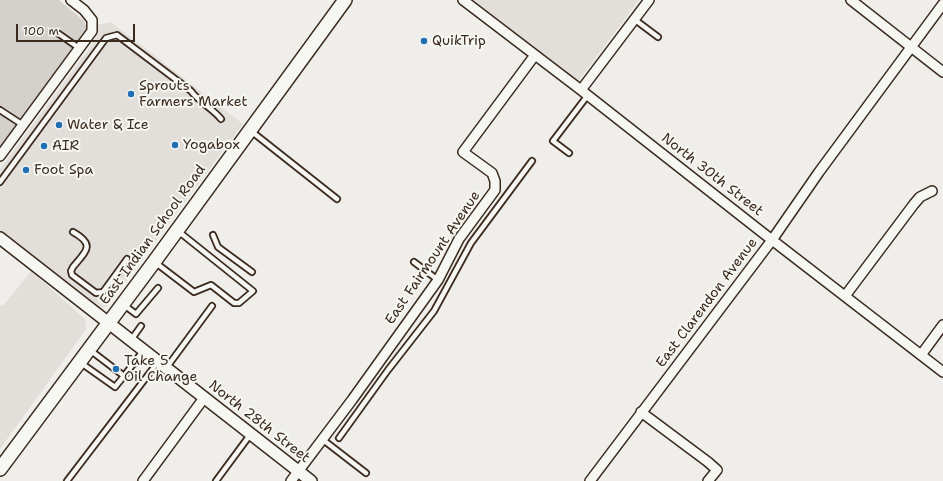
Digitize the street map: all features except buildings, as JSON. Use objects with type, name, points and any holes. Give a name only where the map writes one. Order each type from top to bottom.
[{"type":"main road","name":"East Indian School Road","points":[[0,469],[154,262],[345,0]]},
{"type":"street","points":[[2,150],[23,126],[92,31],[92,20],[84,10],[71,0]]},
{"type":"street","name":"North 30th Street","points":[[464,0],[943,372]]},
{"type":"street","points":[[584,92],[634,19],[649,0]]},
{"type":"street","points":[[851,0],[943,72]]},
{"type":"street","name":"East Clarendon Avenue","points":[[590,481],[772,240],[819,172],[943,4]]},
{"type":"street","name":"East Fairmount Avenue","points":[[291,481],[438,280],[459,239],[495,190],[495,182],[492,173],[463,152],[535,55]]},
{"type":"street","points":[[845,296],[914,204],[920,197],[932,191]]},
{"type":"street","name":"North 28th Street","points":[[0,238],[311,481]]},
{"type":"street","points":[[921,355],[943,325]]},
{"type":"street","points":[[143,481],[204,398]]},
{"type":"street","points":[[641,412],[717,470],[708,481]]},
{"type":"lane","points":[[634,19],[658,37]]},
{"type":"lane","points":[[59,34],[79,48]]},
{"type":"lane","points":[[0,182],[106,38],[117,35],[191,91],[197,99],[214,111],[221,119]]},
{"type":"lane","points":[[569,153],[553,141],[584,92]]},
{"type":"lane","points":[[0,110],[23,126]]},
{"type":"lane","points":[[250,130],[337,199]]},
{"type":"lane","points":[[339,438],[434,311],[471,243],[532,162]]},
{"type":"lane","points":[[487,202],[497,209]]},
{"type":"lane","points":[[154,262],[194,292],[211,285],[234,303],[239,303],[253,291],[177,230]]},
{"type":"lane","points":[[73,232],[84,239],[87,243],[87,248],[73,267],[71,271],[72,275],[96,293],[103,292],[127,259]]},
{"type":"lane","points":[[213,235],[218,247],[252,272]]},
{"type":"lane","points":[[414,262],[438,280]]},
{"type":"lane","points":[[123,304],[136,314],[158,288]]},
{"type":"lane","points":[[68,481],[212,306]]},
{"type":"lane","points":[[131,340],[140,326]]},
{"type":"lane","points":[[89,349],[124,376]]},
{"type":"lane","points":[[80,362],[115,387],[144,350]]},
{"type":"lane","points":[[216,481],[251,433]]},
{"type":"lane","points":[[322,440],[366,473]]},
{"type":"shaded area","points":[[0,0],[59,0],[84,21],[87,29],[0,147]]},
{"type":"shaded area","points":[[472,0],[639,0],[577,83]]},
{"type":"shaded area","points":[[111,22],[243,124],[108,305],[100,308],[0,231],[0,169],[94,42],[98,33],[98,25]]},
{"type":"shaded area","points":[[31,271],[85,319],[86,329],[0,449],[0,304],[3,306]]},
{"type":"place","name":"QuikTrip","points":[[424,41]]},
{"type":"place","name":"Sprouts Farmers Market","points":[[131,94]]},
{"type":"place","name":"Water & Ice","points":[[59,125]]},
{"type":"place","name":"Yogabox","points":[[175,145]]},
{"type":"place","name":"AIR","points":[[44,146]]},
{"type":"place","name":"Foot Spa","points":[[26,170]]},
{"type":"place","name":"Take 5 Oil Change","points":[[116,369]]}]
